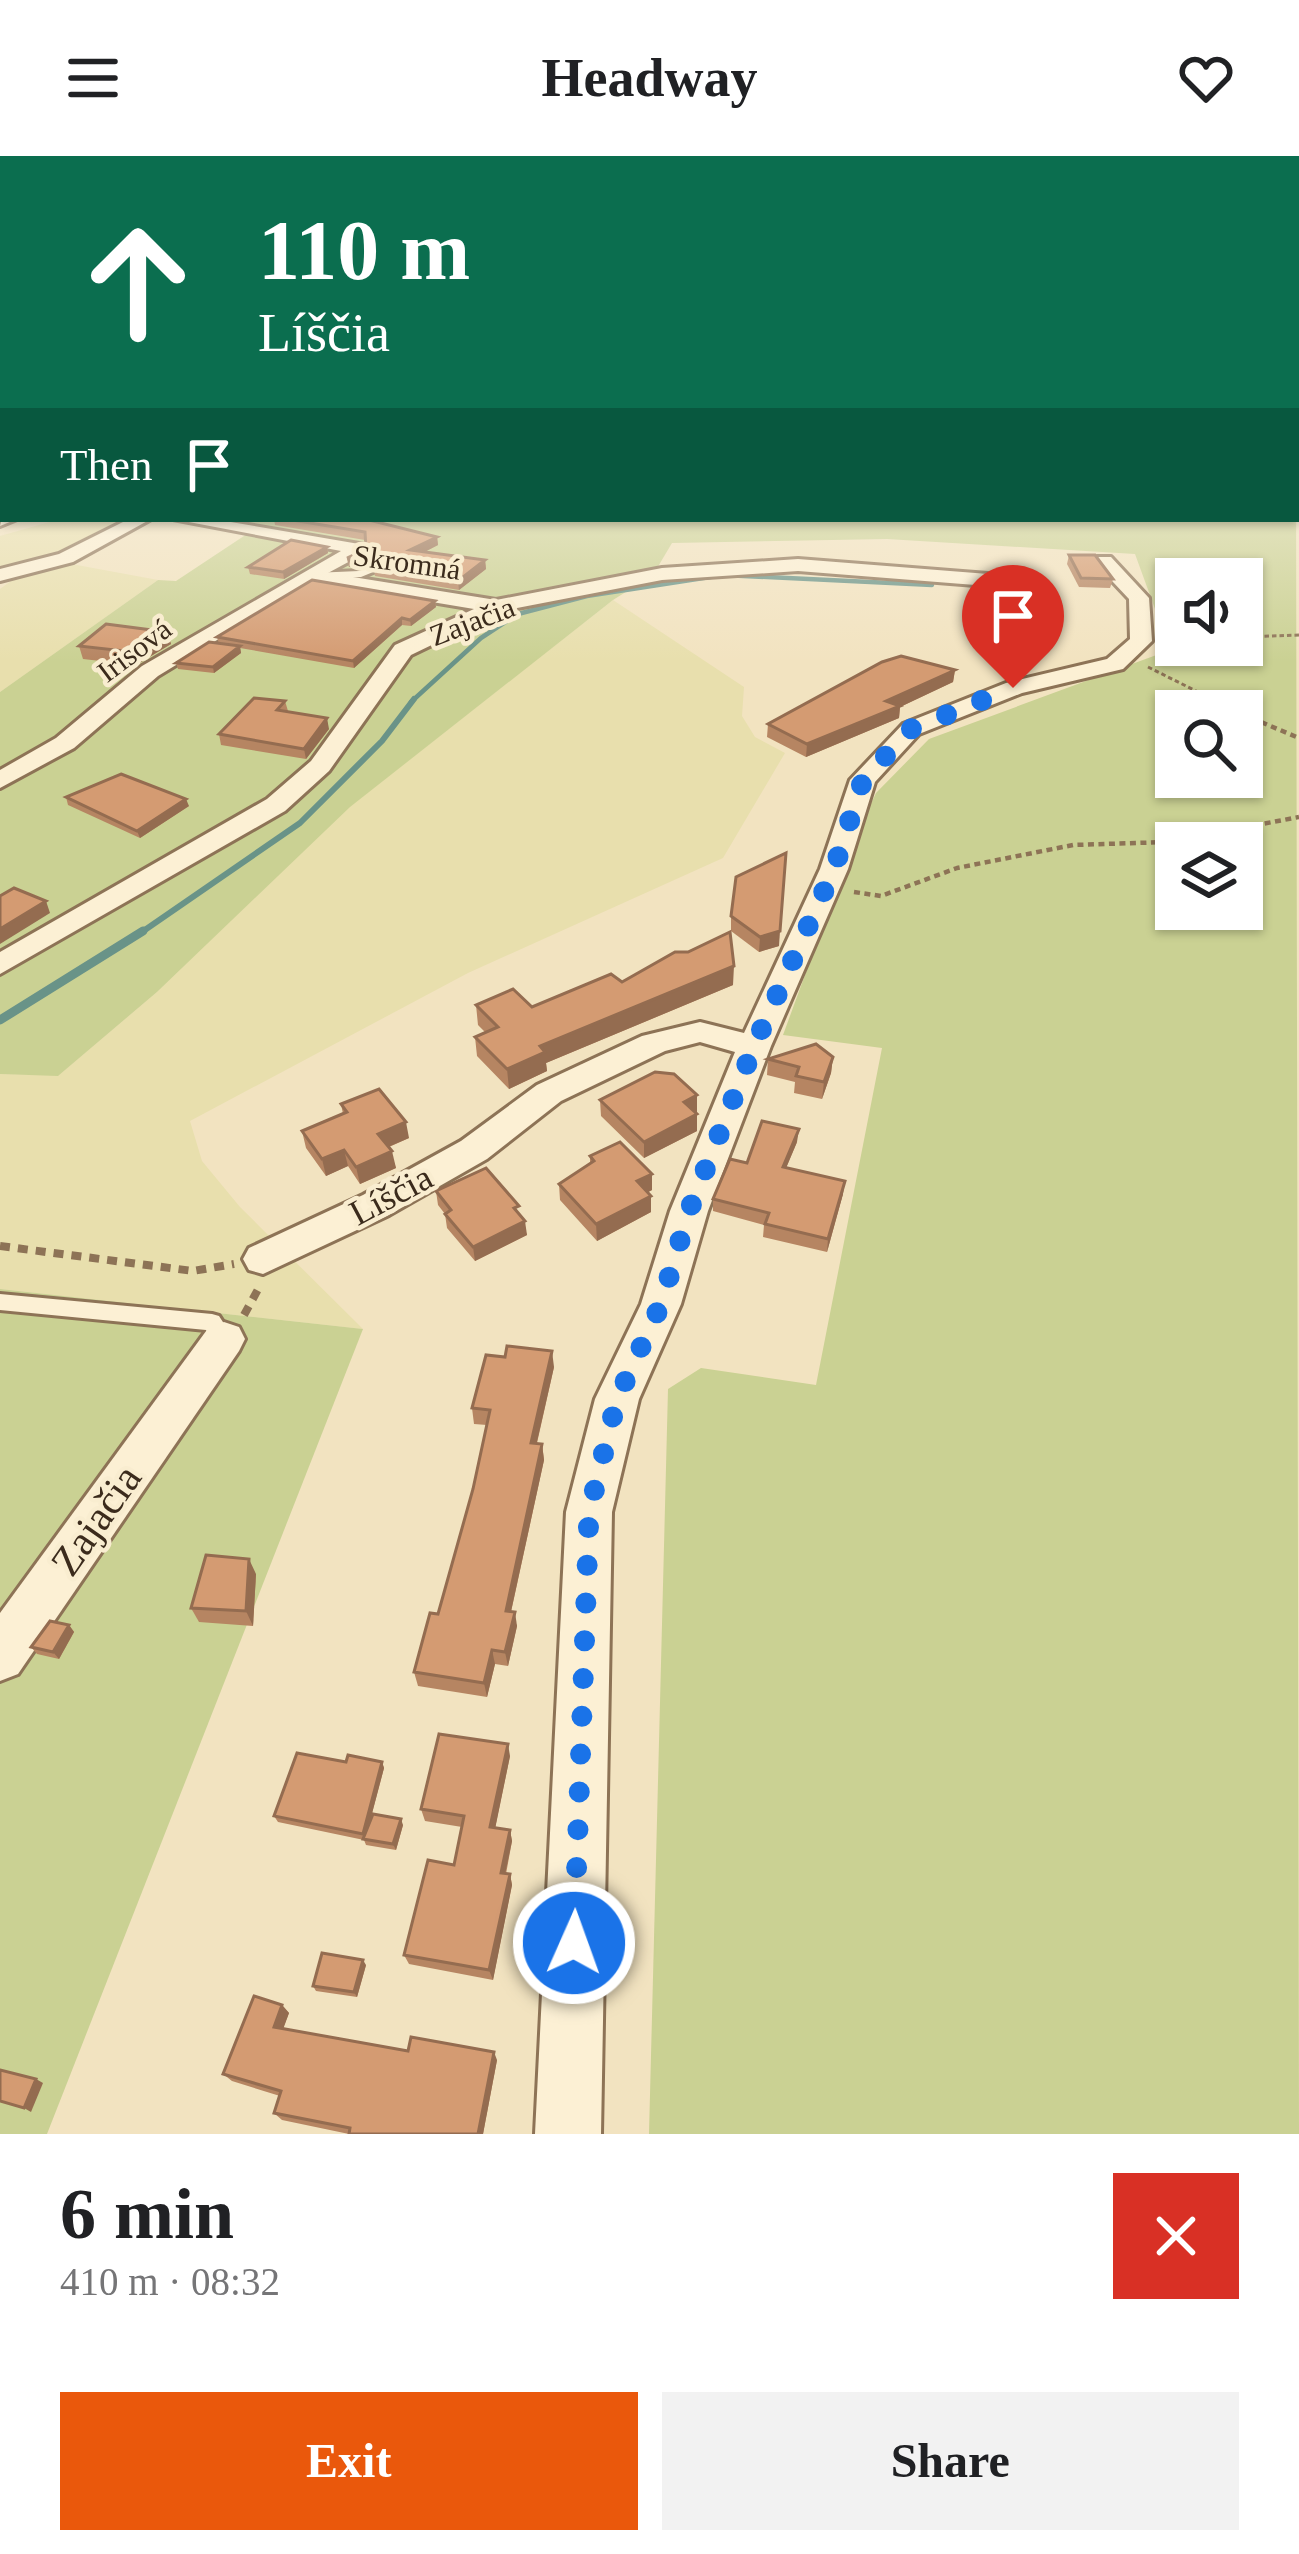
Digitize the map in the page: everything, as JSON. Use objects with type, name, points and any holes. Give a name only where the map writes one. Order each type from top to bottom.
[{"type":"street","points":[[0,575],[66,558],[136,522]]},
{"type":"street","name":"Skromná","points":[[200,522],[359,548],[308,576]]},
{"type":"street","points":[[568,2134],[589,1512],[617,1399],[661,1304],[689,1211],[754,1046],[828,883],[863,780],[911,729],[1013,688],[1115,664],[1141,641],[1143,610],[1138,598],[1104,561]]},
{"type":"street","name":"Zajačia","points":[[0,965],[276,805],[320,766],[403,650],[496,606],[662,574],[798,565],[988,580]]},
{"type":"street","name":"Skromná","points":[[308,576],[496,606]]},
{"type":"street","name":"Irisová","points":[[0,780],[64,743],[150,671],[308,576]]},
{"type":"street","name":"Líščia","points":[[263,1259],[396,1194],[474,1150],[549,1094],[653,1042],[700,1032],[754,1046]]},
{"type":"street","name":"Zajačia","points":[[0,1656],[224,1339]]},
{"type":"lane","name":"Skromná","points":[[308,576],[361,574],[375,568]]},
{"type":"lane","points":[[0,1302],[212,1322],[224,1339]]},
{"type":"path","points":[[1263,636],[1299,634]]},
{"type":"path","points":[[1124,655],[1195,690]]},
{"type":"path","points":[[1263,723],[1299,739]]},
{"type":"path","points":[[828,883],[881,896],[957,868],[1025,853],[1073,845],[1167,842],[1299,817]]},
{"type":"path","points":[[0,1246],[193,1270],[263,1259],[260,1288],[224,1339]]},
{"type":"shaded area","points":[[49,522],[142,522],[66,563],[158,580],[0,692],[0,589],[15,578],[0,578],[0,536]]},
{"type":"shaded area","points":[[613,600],[744,687],[742,716],[755,737],[785,753],[723,858],[468,973],[190,1121],[202,1161],[240,1207],[363,1329],[0,1289],[0,1074],[59,1075],[157,992],[349,807]]},
{"type":"green space","points":[[190,522],[1296,522],[1299,2134],[649,2134],[668,1389],[701,1368],[816,1385],[882,1048],[783,1035],[857,833],[876,793],[929,739],[1155,656],[1155,666],[1263,666],[1263,558],[1155,558],[1155,609],[1135,554],[887,539],[672,543],[653,575],[613,600],[350,807],[157,992],[58,1076],[0,1074],[0,692],[158,580],[176,581],[250,532]]},
{"type":"green space","points":[[0,1289],[363,1329],[47,2134],[0,2134]]},
{"type":"building","points":[[304,522],[377,522],[437,537],[410,550],[485,560],[458,581],[374,567],[381,561],[378,553],[347,558],[366,549],[365,532]]},
{"type":"building","points":[[291,540],[327,547],[283,572],[248,567]]},
{"type":"building","points":[[1069,555],[1095,555],[1113,579],[1081,578]]},
{"type":"building","points":[[312,580],[435,601],[410,620],[402,618],[353,661],[217,637]]},
{"type":"building","points":[[106,624],[167,632],[133,652],[79,646]]},
{"type":"building","points":[[209,642],[240,646],[213,667],[176,663]]},
{"type":"building","points":[[901,656],[955,670],[886,701],[900,706],[807,744],[768,724],[882,662]]},
{"type":"building","points":[[254,698],[285,701],[277,710],[327,718],[304,749],[219,734]]},
{"type":"building","points":[[121,774],[186,799],[137,831],[66,797]]},
{"type":"building","points":[[786,853],[780,931],[760,937],[731,916],[736,877]]},
{"type":"building","points":[[14,888],[46,901],[0,929],[0,896]]},
{"type":"building","points":[[730,932],[734,966],[540,1046],[545,1052],[507,1069],[475,1037],[498,1027],[476,1005],[513,989],[532,1007],[611,974],[622,982],[675,952],[688,952]]},
{"type":"building","points":[[816,1044],[833,1057],[824,1082],[796,1076],[799,1067],[768,1059]]},
{"type":"building","points":[[655,1072],[674,1074],[697,1095],[684,1102],[697,1114],[644,1142],[600,1100]]},
{"type":"building","points":[[379,1089],[406,1122],[378,1134],[392,1151],[356,1167],[344,1150],[322,1159],[302,1131],[347,1112],[341,1104]]},
{"type":"building","points":[[762,1121],[799,1129],[783,1167],[845,1181],[828,1239],[765,1224],[769,1213],[713,1199],[730,1159],[747,1163]]},
{"type":"building","points":[[620,1142],[652,1174],[637,1181],[651,1196],[596,1224],[559,1184],[594,1161],[590,1156]]},
{"type":"building","points":[[486,1168],[519,1206],[514,1208],[525,1221],[473,1247],[445,1214],[451,1210],[436,1191]]},
{"type":"building","points":[[507,1346],[552,1351],[531,1443],[542,1444],[506,1611],[515,1612],[505,1652],[492,1650],[484,1683],[414,1672],[430,1613],[438,1614],[473,1489],[490,1410],[472,1408],[486,1355],[505,1357]]},
{"type":"building","points":[[206,1555],[249,1559],[246,1611],[191,1608]]},
{"type":"building","points":[[50,1621],[69,1625],[53,1652],[31,1647]]},
{"type":"building","points":[[439,1734],[508,1744],[490,1827],[510,1830],[501,1873],[510,1874],[489,1970],[404,1955],[428,1860],[454,1865],[464,1816],[421,1809]]},
{"type":"building","points":[[297,1753],[346,1762],[348,1755],[382,1762],[363,1834],[274,1816]]},
{"type":"building","points":[[373,1814],[401,1819],[393,1844],[363,1839]]},
{"type":"building","points":[[322,1953],[363,1960],[354,1992],[313,1986]]},
{"type":"building","points":[[254,1996],[282,2005],[274,2027],[408,2051],[411,2037],[494,2052],[478,2134],[349,2134],[350,2128],[274,2113],[281,2091],[223,2074]]},
{"type":"building","points":[[0,2070],[36,2079],[24,2108],[0,2101]]},
{"type":"waterway","points":[[413,700],[481,638],[518,614],[587,596],[723,575],[932,585]]},
{"type":"waterway","points":[[139,934],[300,823],[382,741],[413,700]]},
{"type":"waterway","points":[[0,1020],[143,931]]},
{"type":"route","points":[[574,1943],[589,1512],[617,1399],[661,1304],[689,1211],[754,1046],[834,869],[863,780],[911,729],[1013,688]]}]
